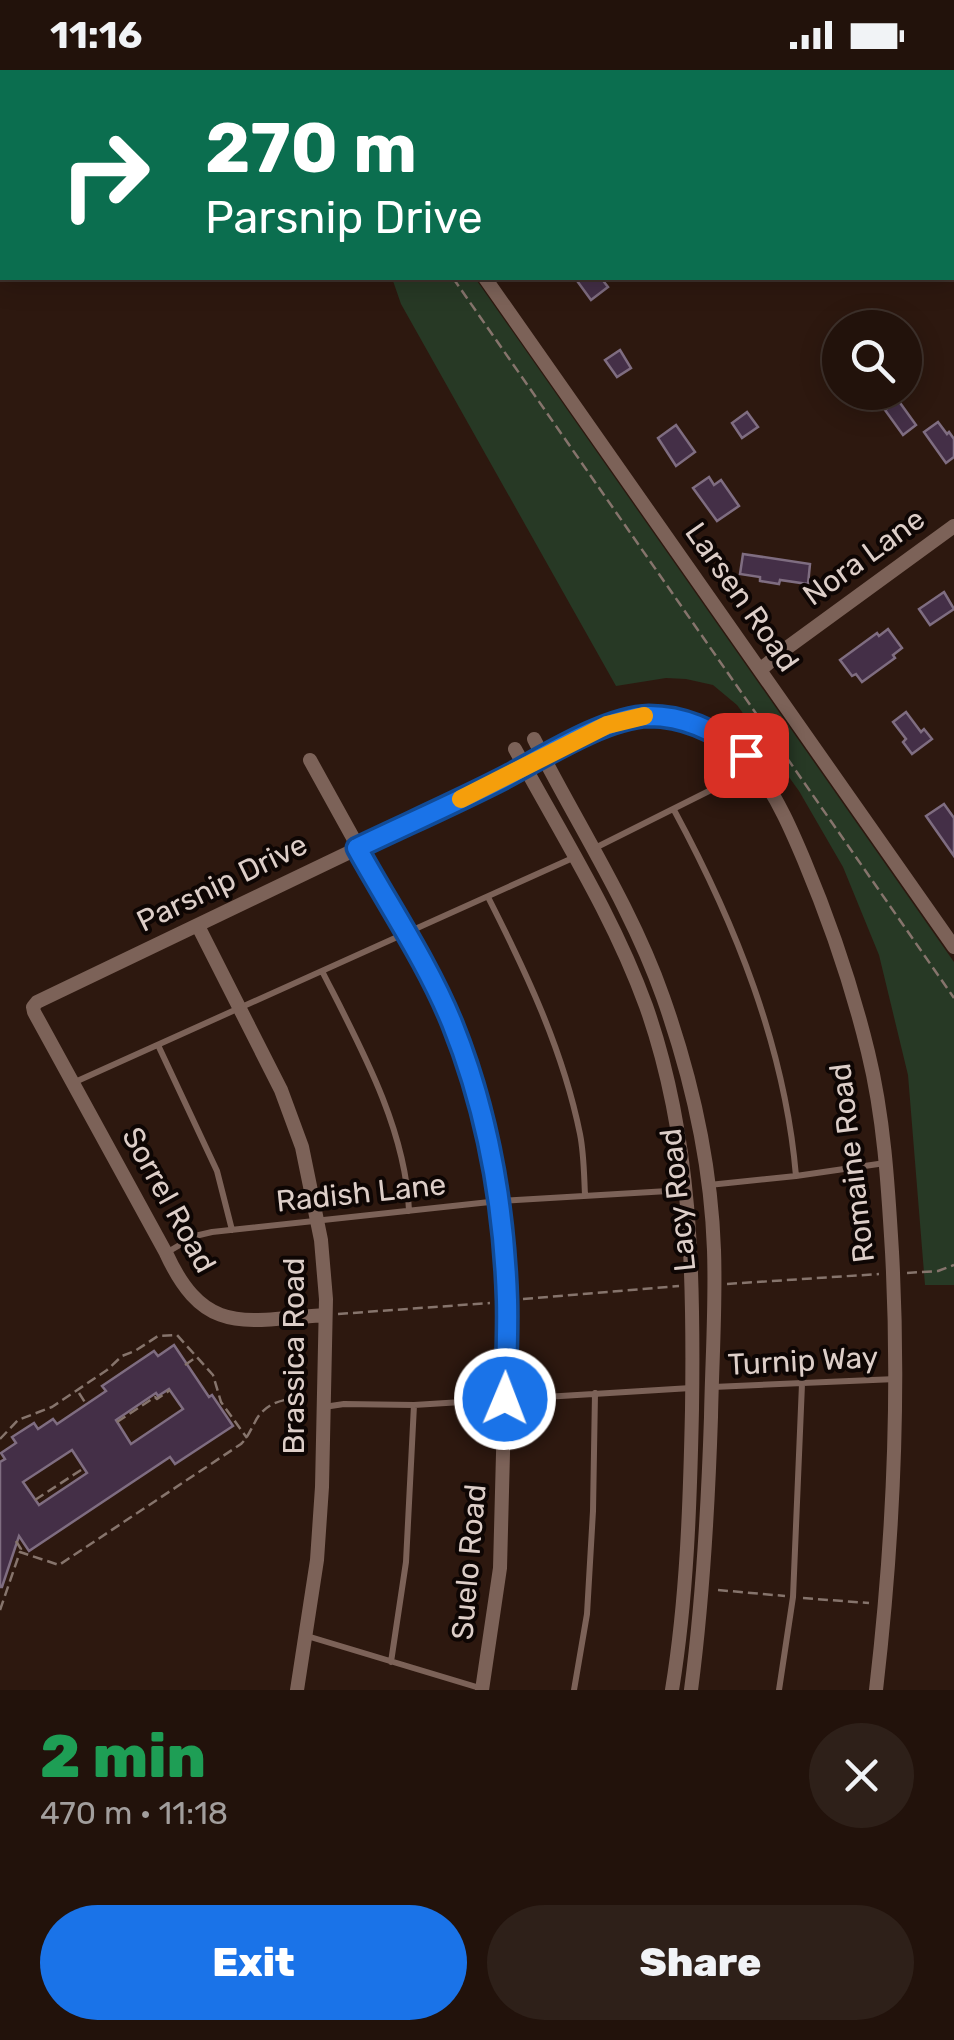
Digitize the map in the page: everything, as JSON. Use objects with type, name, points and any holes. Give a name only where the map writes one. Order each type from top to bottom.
[{"type":"street","name":"Larsen Road","points":[[486,280],[954,947]]},
{"type":"street","name":"Nora Lane","points":[[760,670],[954,526]]},
{"type":"street","name":"Romaine Road","points":[[543,757],[607,725],[646,716],[712,730],[746,755],[762,776],[817,892],[868,1051],[886,1163],[897,1379],[886,1605],[876,1690]]},
{"type":"street","name":"Lacy Road","points":[[534,739],[638,936],[662,994],[700,1126],[715,1284],[708,1498],[691,1690]]},
{"type":"street","name":"Lacy Road","points":[[515,749],[621,944],[654,1029],[680,1140],[692,1268],[692,1388],[690,1504],[672,1690]]},
{"type":"street","name":"Parsnip Drive","points":[[33,1006],[543,757]]},
{"type":"street","name":"Suelo Road","points":[[310,760],[452,1023],[488,1144],[499,1202],[507,1301],[500,1568],[483,1690]]},
{"type":"street","name":"Brassica Road","points":[[198,926],[281,1090],[302,1146],[318,1220],[325,1315],[322,1487],[317,1560],[297,1690]]},
{"type":"street","name":"Sorrel Road","points":[[33,1006],[189,1294],[210,1312],[230,1320],[325,1315]]},
{"type":"lane","points":[[594,849],[716,786],[746,755]]},
{"type":"lane","points":[[674,810],[719,899],[758,1000],[784,1096],[796,1176]]},
{"type":"lane","points":[[72,1083],[576,857]]},
{"type":"lane","points":[[488,896],[540,1004],[560,1065],[580,1137],[585,1195]]},
{"type":"lane","points":[[322,971],[379,1091],[401,1160],[410,1210]]},
{"type":"lane","points":[[158,1045],[217,1171],[232,1230]]},
{"type":"lane","points":[[708,1185],[886,1163]]},
{"type":"lane","name":"Radish Lane","points":[[166,1253],[194,1236],[232,1230],[499,1202],[686,1190]]},
{"type":"lane","name":"Turnip Way","points":[[712,1387],[897,1379]]},
{"type":"lane","points":[[779,1690],[793,1597],[802,1384]]},
{"type":"lane","name":"Turnip Way","points":[[322,1407],[692,1388]]},
{"type":"lane","points":[[574,1690],[587,1614],[595,1393]]},
{"type":"lane","points":[[391,1662],[406,1562],[414,1405]]},
{"type":"lane","points":[[307,1636],[483,1690]]},
{"type":"path","points":[[455,280],[954,998]]},
{"type":"path","points":[[906,1273],[938,1271],[954,1265]]},
{"type":"path","points":[[728,1284],[875,1274]]},
{"type":"path","points":[[526,1299],[677,1286]]},
{"type":"path","points":[[343,1314],[491,1302]]},
{"type":"path","points":[[0,1440],[18,1420],[46,1411],[122,1356],[162,1335],[177,1335],[213,1375],[221,1402],[247,1438]]},
{"type":"path","points":[[185,1365],[195,1358]]},
{"type":"path","points":[[77,1390],[86,1404]]},
{"type":"path","points":[[117,1422],[170,1390]]},
{"type":"path","points":[[208,1396],[217,1390]]},
{"type":"path","points":[[20,1552],[58,1565],[247,1438],[256,1419],[273,1403],[306,1398]]},
{"type":"path","points":[[36,1500],[84,1468]]},
{"type":"path","points":[[0,1610],[21,1549],[16,1541]]},
{"type":"path","points":[[719,1590],[786,1596]]},
{"type":"path","points":[[799,1597],[871,1604]]},
{"type":"green space","points":[[393,280],[476,280],[954,962],[954,1285],[925,1285],[908,1075],[879,955],[843,867],[799,791],[737,705],[713,685],[666,678],[616,686],[401,304]]},
{"type":"building","points":[[576,280],[603,280],[608,287],[591,300]]},
{"type":"building","points":[[620,350],[631,368],[617,377],[605,360]]},
{"type":"building","points":[[885,410],[905,410],[916,425],[903,435]]},
{"type":"building","points":[[747,412],[758,427],[742,438],[732,423]]},
{"type":"building","points":[[938,422],[954,439],[954,457],[946,463],[924,432]]},
{"type":"building","points":[[676,425],[695,452],[676,466],[658,438]]},
{"type":"building","points":[[709,477],[714,485],[721,480],[739,506],[717,521],[693,488]]},
{"type":"building","points":[[743,554],[810,564],[808,584],[780,580],[779,584],[740,574]]},
{"type":"building","points":[[944,592],[954,609],[930,625],[919,609]]},
{"type":"building","points":[[888,629],[902,648],[893,655],[895,658],[862,682],[856,674],[852,676],[840,660]]},
{"type":"building","points":[[906,712],[921,732],[924,729],[932,739],[912,754],[893,722]]},
{"type":"building","points":[[944,804],[954,818],[954,856],[926,816]]},
{"type":"building","points":[[174,1345],[233,1426],[175,1464],[170,1457],[29,1551],[19,1536],[0,1587],[0,1462],[5,1459],[1,1453],[16,1443],[12,1437],[34,1423],[38,1429],[53,1419],[57,1424],[106,1391],[102,1386],[154,1351],[158,1356]],"holes":[[[169,1389],[183,1409],[131,1444],[116,1420],[156,1393],[158,1396]],[[72,1450],[87,1473],[39,1505],[23,1482]]]},
{"type":"slow traffic","points":[[461,799],[607,725],[644,716]]},
{"type":"route","points":[[505,1399],[507,1301],[502,1234],[496,1182],[478,1106],[452,1023],[357,848],[607,725],[646,716],[695,724],[712,730],[746,755]]}]
